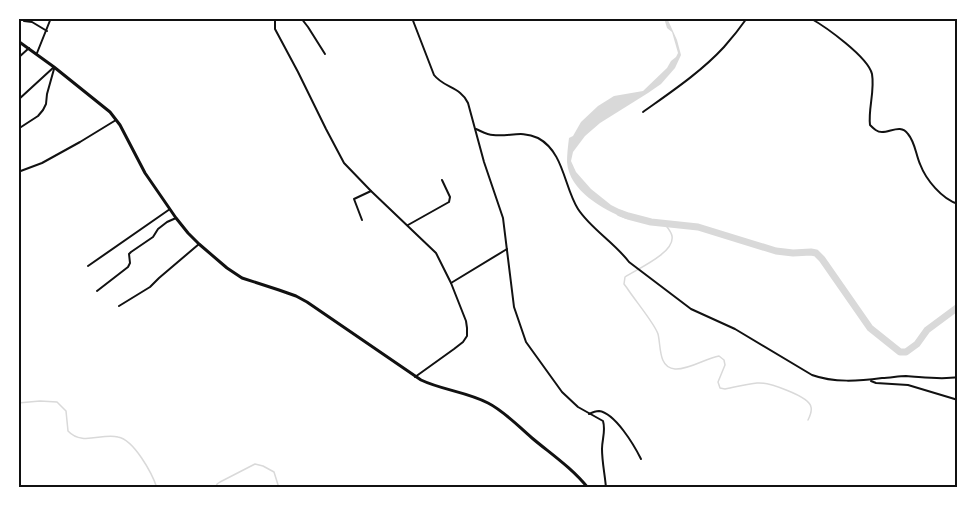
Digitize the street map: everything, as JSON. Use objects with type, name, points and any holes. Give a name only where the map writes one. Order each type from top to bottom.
[{"type":"street","points":[[37,53],[51,18]]},
{"type":"street","points":[[275,18],[275,29],[344,163],[436,253],[466,321],[467,336],[463,342],[415,377]]},
{"type":"street","points":[[301,18],[325,54]]},
{"type":"street","points":[[412,18],[434,75],[440,82],[459,90],[467,99],[484,162],[503,218],[514,307],[526,342],[562,392],[578,407],[600,418],[604,425],[602,445],[606,488]]},
{"type":"street","points":[[643,112],[707,63],[723,48],[747,18]]},
{"type":"street","points":[[810,18],[844,42],[869,66],[872,75],[870,125],[883,132],[903,129],[908,133],[928,179],[942,194],[958,204]]},
{"type":"street","points":[[24,21],[32,22],[46,31]]},
{"type":"street","points":[[18,41],[37,53],[110,112],[145,173],[176,218],[199,244],[236,275],[296,296],[415,377],[431,385],[489,403],[575,472],[588,488]]},
{"type":"street","points":[[18,58],[29,48]]},
{"type":"street","points":[[18,100],[54,67]]},
{"type":"street","points":[[18,129],[43,110],[54,67]]},
{"type":"street","points":[[18,172],[42,163],[116,120]]},
{"type":"street","points":[[476,129],[492,135],[527,134],[548,145],[558,159],[577,207],[584,217],[633,266],[691,309],[735,329],[813,375],[835,381],[904,376],[958,378]]},
{"type":"street","points":[[408,225],[449,202],[450,197],[442,180]]},
{"type":"street","points":[[362,220],[354,199],[371,191]]},
{"type":"street","points":[[88,266],[170,209]]},
{"type":"street","points":[[97,291],[128,267],[131,252],[153,237],[158,229],[167,222],[176,218]]},
{"type":"street","points":[[119,306],[150,287],[199,244]]},
{"type":"street","points":[[451,283],[507,249]]},
{"type":"street","points":[[868,380],[876,383],[908,385],[958,400]]},
{"type":"street","points":[[589,414],[597,411],[605,413],[614,420],[637,450],[641,459]]},
{"type":"shaded area","points":[[664,18],[667,18],[681,55],[675,68],[661,84],[600,123],[585,136],[573,152],[571,161],[576,172],[591,189],[611,205],[629,214],[626,219],[589,198],[574,182],[567,162],[569,138],[573,136],[581,122],[598,106],[614,96],[643,91],[676,57],[678,53],[672,32],[667,28]]},
{"type":"waterway","points":[[620,213],[651,222],[698,227],[776,251],[816,253],[870,328],[900,352],[906,352],[917,344],[927,330],[958,307]]},
{"type":"waterway","points":[[664,223],[672,236],[668,248],[654,260],[625,277],[624,284],[656,330],[661,355],[666,365],[680,369],[719,356],[724,360],[725,365],[718,382],[720,388],[762,383],[787,391],[809,403],[811,410],[808,420]]},
{"type":"waterway","points":[[18,373],[18,380]]},
{"type":"waterway","points":[[18,403],[57,402],[66,411],[68,431],[79,438],[112,436],[124,439],[142,458],[157,488]]},
{"type":"waterway","points":[[216,488],[220,482],[255,464],[274,472],[279,488]]}]
